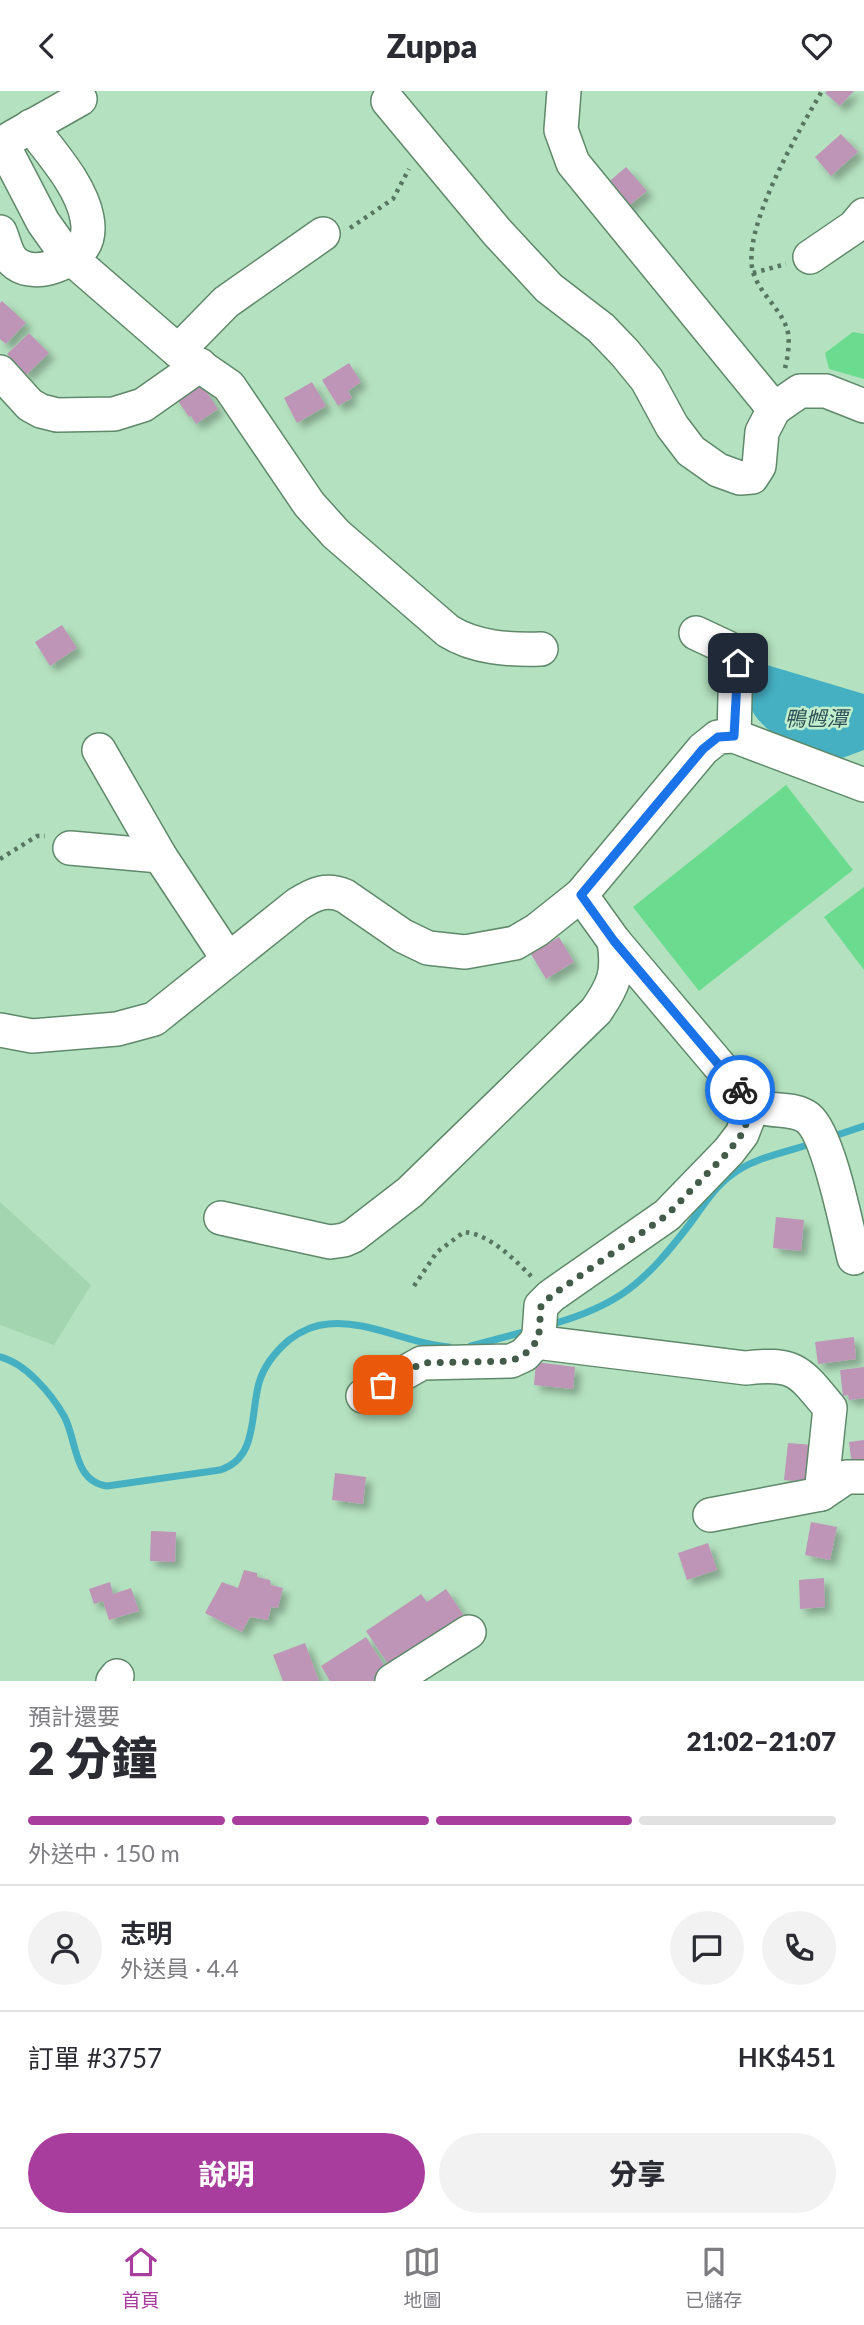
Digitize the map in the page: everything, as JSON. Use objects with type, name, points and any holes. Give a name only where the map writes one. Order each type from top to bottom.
[{"type":"street","points":[[564,91],[561,130],[573,163],[774,409]]},
{"type":"street","points":[[80,99],[1,144],[57,244],[189,358],[229,386],[292,481],[336,534],[448,631],[465,642],[517,649],[541,649]]},
{"type":"street","points":[[388,101],[497,232],[548,288],[601,328],[625,353],[647,380],[672,425],[691,451],[718,470],[740,478],[752,477],[759,466],[762,432],[774,409],[800,391],[826,391],[864,407]]},
{"type":"street","points":[[0,232],[11,260],[24,269],[42,270],[71,257],[81,250],[86,240],[87,217],[81,199],[31,127]]},
{"type":"street","points":[[810,257],[854,227],[864,215]]},
{"type":"street","points":[[0,372],[30,405],[57,415],[114,414],[143,405],[189,358],[226,302],[323,234]]},
{"type":"street","points":[[696,633],[728,648],[736,657],[734,736]]},
{"type":"street","points":[[0,1030],[32,1036],[117,1029],[154,1019],[298,904],[322,892],[335,892],[345,896],[403,936],[428,948],[465,952],[516,943],[581,895],[703,749],[718,737],[734,736],[863,784]]},
{"type":"street","points":[[99,750],[160,856],[228,958]]},
{"type":"street","points":[[70,848],[160,856]]},
{"type":"street","points":[[581,895],[614,941],[751,1102],[757,1107],[796,1112],[813,1124],[834,1175],[855,1258]]},
{"type":"street","points":[[221,1218],[330,1242],[353,1236],[410,1192],[596,1011],[614,981],[617,960],[614,941]]},
{"type":"street","points":[[363,1396],[422,1363],[511,1361],[524,1355],[536,1342],[541,1306],[551,1296],[667,1215],[742,1134],[751,1102]]},
{"type":"street","points":[[536,1342],[746,1368],[774,1365],[802,1374],[830,1408],[821,1494]]},
{"type":"street","points":[[710,1515],[821,1494],[846,1477],[864,1477]]},
{"type":"street","points":[[392,1681],[469,1632]]},
{"type":"path","points":[[774,409],[788,358],[787,326],[753,273],[754,235],[790,147],[822,91]]},
{"type":"path","points":[[323,234],[340,233],[359,224],[393,199],[411,164],[428,148]]},
{"type":"path","points":[[0,859],[37,836],[47,836],[70,848]]},
{"type":"path","points":[[414,1286],[437,1252],[464,1232],[471,1233],[506,1252],[551,1296]]},
{"type":"shaded area","points":[[0,1202],[91,1285],[54,1345],[0,1325]]},
{"type":"green space","points":[[853,332],[864,334],[864,379],[829,369],[825,353]]},
{"type":"green space","points":[[786,785],[853,870],[699,991],[633,907]]},
{"type":"green space","points":[[864,887],[864,970],[824,917]]},
{"type":"water","name":"鴨乸潭","points":[[744,658],[864,694],[864,750],[837,760],[794,744],[768,729],[750,707],[744,683]]},
{"type":"building","points":[[854,91],[840,106],[825,93]]},
{"type":"building","points":[[841,134],[858,152],[831,176],[815,157]]},
{"type":"building","points":[[626,167],[647,191],[625,209],[605,185]]},
{"type":"building","points":[[2,301],[26,323],[6,344],[0,339]]},
{"type":"building","points":[[29,333],[49,353],[26,375],[7,354]]},
{"type":"building","points":[[349,363],[361,382],[348,391],[352,398],[338,406],[322,380]]},
{"type":"building","points":[[198,379],[218,409],[196,424],[174,395]]},
{"type":"building","points":[[312,382],[326,406],[297,423],[284,398]]},
{"type":"building","points":[[62,625],[77,648],[50,666],[35,642]]},
{"type":"building","points":[[559,937],[574,962],[546,979],[531,954]]},
{"type":"building","points":[[776,1217],[804,1220],[801,1251],[773,1248]]},
{"type":"building","points":[[854,1337],[856,1359],[818,1364],[815,1342]]},
{"type":"building","points":[[536,1362],[575,1367],[573,1389],[534,1385]]},
{"type":"building","points":[[864,1367],[864,1398],[849,1400],[848,1395],[843,1396],[840,1370]]},
{"type":"building","points":[[864,1440],[864,1471],[853,1472],[849,1442]]},
{"type":"building","points":[[788,1443],[813,1445],[805,1482],[784,1480]]},
{"type":"building","points":[[335,1473],[366,1477],[363,1504],[332,1500]]},
{"type":"building","points":[[811,1522],[837,1527],[830,1560],[805,1555]]},
{"type":"building","points":[[151,1531],[176,1532],[175,1562],[150,1561]]},
{"type":"building","points":[[708,1543],[717,1570],[687,1580],[678,1553]]},
{"type":"building","points":[[244,1570],[257,1573],[257,1577],[270,1580],[271,1585],[283,1588],[278,1608],[271,1607],[268,1620],[250,1617],[242,1632],[205,1613],[222,1582],[238,1588]]},
{"type":"building","points":[[824,1578],[825,1607],[800,1609],[799,1580]]},
{"type":"building","points":[[110,1582],[113,1594],[131,1588],[139,1611],[109,1620],[103,1601],[94,1604],[89,1589]]},
{"type":"building","points":[[446,1589],[467,1620],[392,1670],[366,1631],[421,1594],[427,1602]]},
{"type":"building","points":[[366,1637],[389,1673],[374,1681],[330,1681],[321,1666]]},
{"type":"building","points":[[305,1643],[319,1681],[283,1681],[273,1655]]},
{"type":"waterway","points":[[831,1137],[864,1126]]},
{"type":"waterway","points":[[549,1325],[573,1318],[612,1300],[644,1277],[730,1176],[770,1156],[814,1143]]},
{"type":"waterway","points":[[0,1357],[28,1372],[45,1389],[64,1416],[82,1468],[96,1483],[107,1486],[220,1470],[232,1464],[247,1446],[256,1395],[267,1365],[289,1340],[307,1329],[328,1324],[359,1325],[419,1342],[449,1347]]},
{"type":"waterway","points":[[471,1346],[531,1330]]},
{"type":"way so far","points":[[383,1385],[422,1363],[497,1363],[524,1355],[536,1342],[539,1333],[538,1315],[541,1306],[551,1296],[667,1215],[729,1151],[742,1134],[749,1116],[751,1102],[740,1090]]},
{"type":"route","points":[[738,663],[734,736],[718,737],[703,749],[581,895],[614,941],[740,1090]]}]
